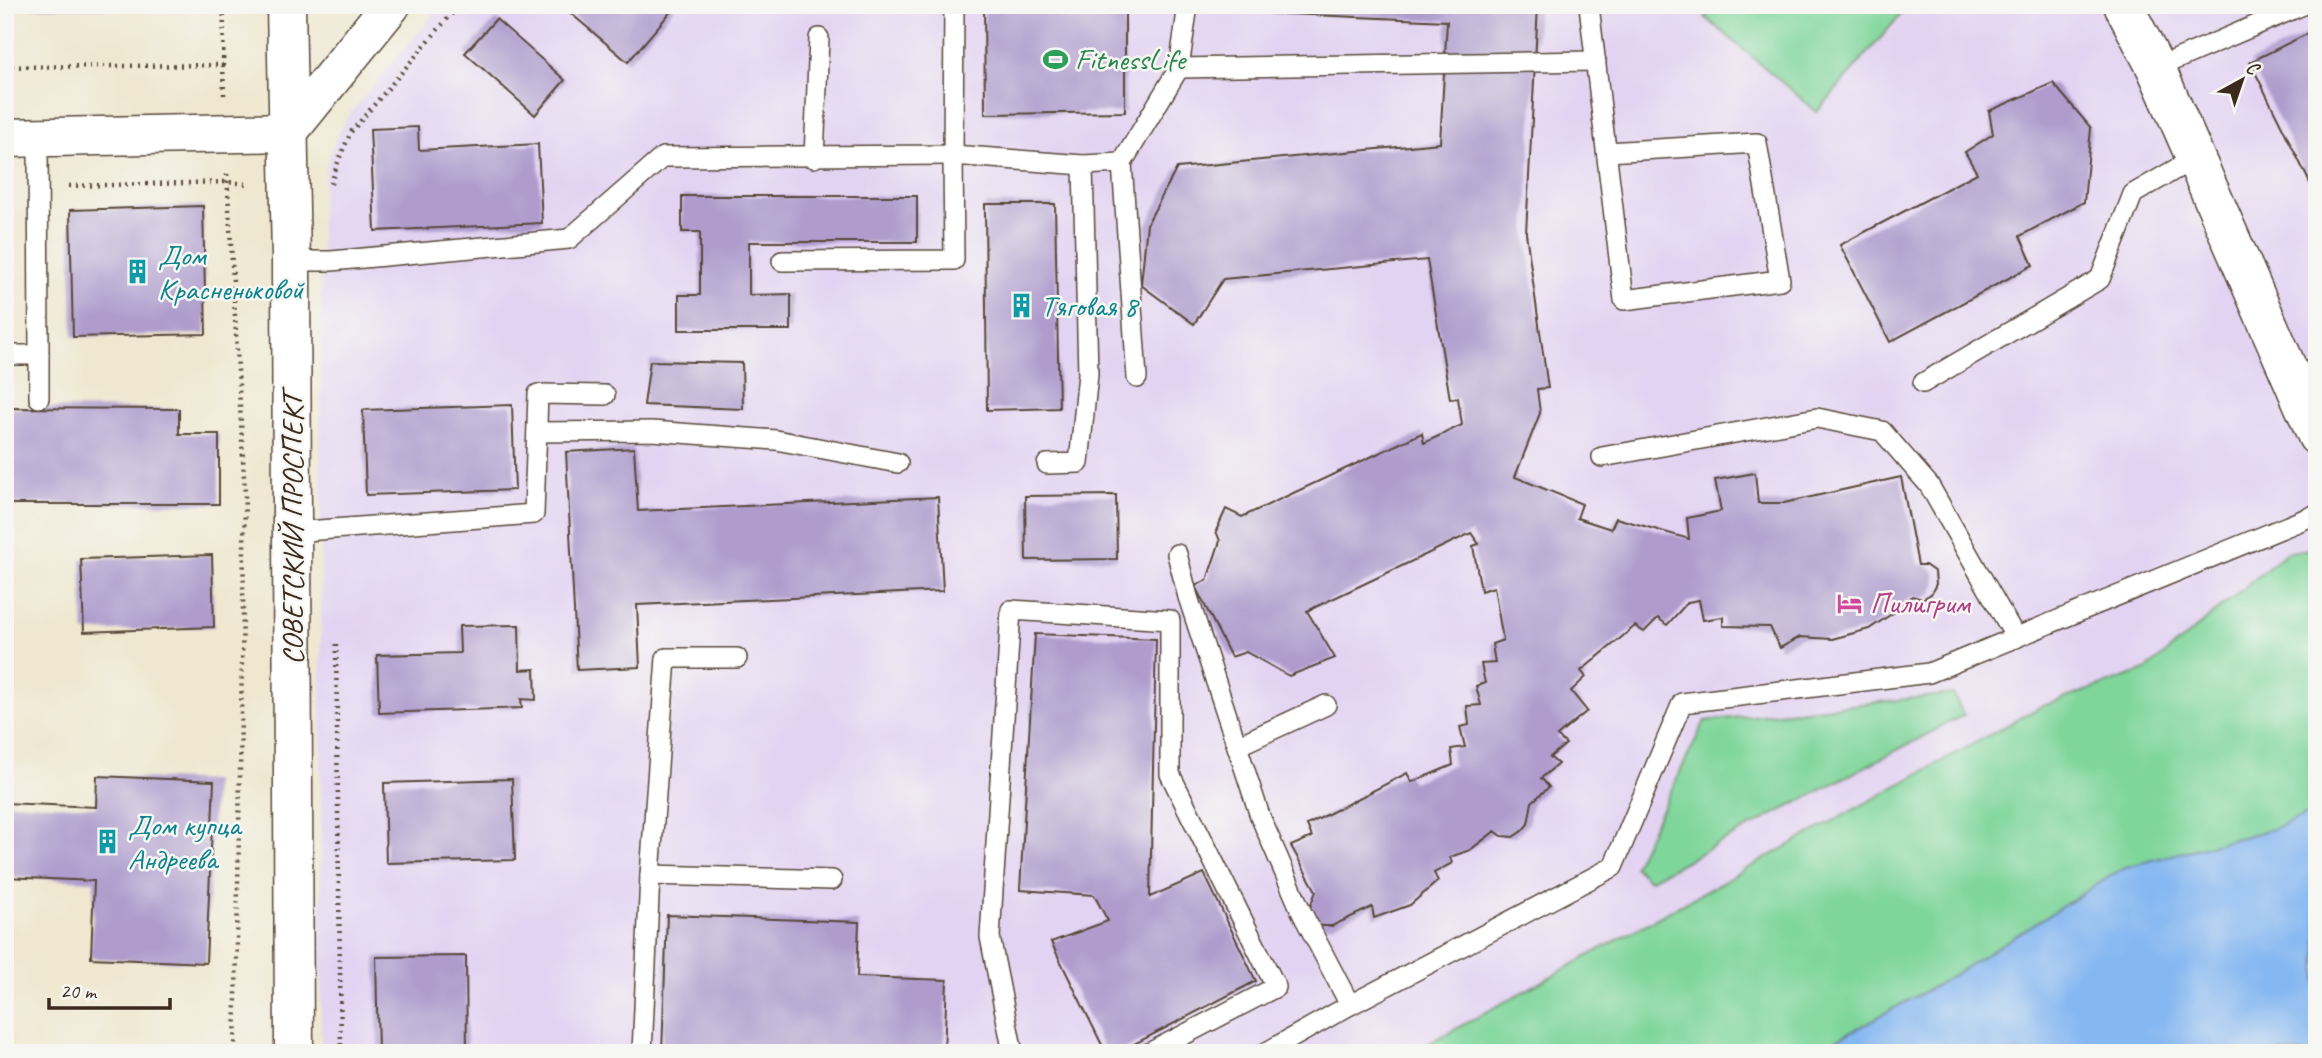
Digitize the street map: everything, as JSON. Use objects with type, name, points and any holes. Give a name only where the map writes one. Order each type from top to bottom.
[{"type":"street","name":"СОВЕТСКИЙ ПРОСПЕКТ","points":[[286,5],[291,261],[294,1053]]},
{"type":"street","points":[[22,138],[288,132],[391,5]]},
{"type":"street","points":[[2123,5],[2196,158],[2317,436]]},
{"type":"lane","points":[[782,261],[954,260],[954,5]]},
{"type":"lane","points":[[1137,378],[1122,163],[1180,68],[1188,5]]},
{"type":"lane","points":[[1589,5],[1624,300],[1780,280],[1757,143],[1607,152]]},
{"type":"lane","points":[[2155,68],[2303,5]]},
{"type":"lane","points":[[814,158],[819,38]]},
{"type":"lane","points":[[1180,68],[1596,61]]},
{"type":"lane","points":[[22,138],[38,187],[39,398]]},
{"type":"lane","points":[[291,261],[331,261],[569,239],[663,157],[953,155],[1083,165],[1122,163]]},
{"type":"lane","points":[[1923,383],[2100,279],[2133,194],[2196,158]]},
{"type":"lane","points":[[1047,464],[1079,463],[1088,374],[1083,165]]},
{"type":"lane","points":[[5,355],[39,355]]},
{"type":"lane","points":[[292,532],[534,514],[538,394],[605,395]]},
{"type":"lane","points":[[1602,457],[1817,418],[1882,431],[1929,485],[2016,638]]},
{"type":"lane","points":[[537,432],[652,431],[776,440],[898,463]]},
{"type":"lane","points":[[1265,1053],[1350,1004],[1613,867],[1682,703],[1929,673],[2317,514]]},
{"type":"lane","points":[[1177,555],[1188,597],[1260,816],[1301,914],[1350,1004]]},
{"type":"lane","points":[[1013,1053],[990,937],[1011,610],[1170,620],[1170,774],[1276,987],[1149,1053]]},
{"type":"lane","points":[[642,1053],[650,875],[666,658],[737,658]]},
{"type":"lane","points":[[1237,746],[1326,705]]},
{"type":"lane","points":[[650,875],[832,880]]},
{"type":"path","points":[[224,5],[224,133],[245,494],[235,1053]]},
{"type":"path","points":[[5,66],[223,65]]},
{"type":"path","points":[[38,187],[227,182],[290,188]]},
{"type":"shaded area","points":[[441,5],[2317,5],[2317,549],[2286,553],[2146,670],[2040,707],[1412,1053],[321,1053],[321,202],[326,169],[335,140],[348,116]]},
{"type":"green space","points":[[1716,5],[1909,5],[1817,112],[1705,17]]},
{"type":"green space","points":[[2317,549],[2317,810],[1937,985],[1812,1053],[1412,1053],[2040,707],[2146,670],[2286,553]]},
{"type":"green space","points":[[1953,694],[1964,715],[1649,880],[1634,866],[1705,721]]},
{"type":"water","points":[[2317,810],[2317,1053],[1812,1053],[1937,985],[2125,867],[2273,829]]},
{"type":"building","points":[[5,5],[138,5],[138,8],[5,8]]},
{"type":"building","points":[[561,5],[670,5],[674,8],[628,62]]},
{"type":"building","name":"FitnessLife","points":[[984,5],[1125,5],[1125,112],[985,114]]},
{"type":"building","points":[[1263,5],[1538,5],[1526,233],[1548,388],[1537,389],[1540,413],[1515,477],[1582,504],[1577,518],[1611,529],[1616,518],[1689,539],[1687,518],[1721,511],[1715,480],[1755,473],[1758,503],[1784,503],[1901,477],[1918,565],[1925,565],[1935,572],[1936,584],[1931,594],[1922,599],[1912,596],[1896,611],[1869,629],[1832,639],[1800,637],[1780,648],[1770,627],[1723,626],[1723,617],[1703,620],[1699,600],[1688,602],[1667,625],[1658,618],[1644,632],[1635,626],[1581,671],[1586,677],[1571,691],[1587,711],[1557,736],[1566,744],[1550,757],[1558,764],[1541,778],[1549,787],[1532,802],[1528,824],[1522,831],[1513,837],[1502,836],[1495,831],[1470,850],[1450,857],[1452,863],[1434,873],[1438,881],[1410,905],[1374,918],[1372,907],[1332,926],[1320,926],[1311,919],[1310,907],[1316,891],[1291,846],[1312,837],[1307,825],[1407,773],[1412,782],[1453,765],[1451,749],[1465,747],[1460,727],[1469,725],[1467,706],[1481,705],[1476,686],[1485,683],[1481,664],[1495,663],[1492,644],[1503,640],[1494,587],[1481,591],[1473,546],[1479,544],[1471,533],[1307,611],[1335,658],[1289,676],[1246,652],[1231,657],[1195,586],[1207,580],[1220,541],[1216,531],[1226,509],[1242,517],[1422,433],[1424,443],[1462,425],[1458,398],[1450,399],[1427,260],[1223,279],[1194,324],[1141,285],[1147,224],[1177,168],[1440,143],[1447,21],[1268,13]]},
{"type":"building","points":[[496,19],[565,80],[535,115],[465,53]]},
{"type":"building","points":[[2317,29],[2317,197],[2250,62]]},
{"type":"building","points":[[2053,83],[2091,128],[2084,202],[2020,236],[2033,265],[1890,342],[1840,245],[1977,173],[1965,152],[1993,134],[1989,111]]},
{"type":"building","points":[[418,127],[419,150],[538,144],[542,223],[375,231],[370,129]]},
{"type":"building","points":[[682,196],[917,196],[917,242],[749,242],[749,295],[791,294],[791,330],[679,330],[679,295],[700,295],[700,232],[682,232]]},
{"type":"building","name":"Тяговая 8","points":[[985,204],[1055,204],[1059,408],[987,410]]},
{"type":"building","name":"Дом Красненьковой","points":[[203,206],[206,334],[73,337],[70,210]]},
{"type":"building","points":[[5,225],[12,225],[12,312],[5,312]]},
{"type":"building","points":[[650,361],[742,363],[743,409],[644,405]]},
{"type":"building","points":[[512,405],[515,490],[366,495],[363,410]]},
{"type":"building","points":[[5,408],[179,409],[179,434],[219,434],[219,504],[5,504]]},
{"type":"building","points":[[634,448],[638,511],[938,497],[943,591],[637,605],[640,667],[577,670],[566,452]]},
{"type":"building","points":[[1116,495],[1117,559],[1026,560],[1025,496]]},
{"type":"building","points":[[212,555],[214,627],[84,632],[81,559]]},
{"type":"building","points":[[519,625],[520,670],[535,669],[536,700],[521,699],[522,708],[379,713],[377,655],[460,653],[459,626]]},
{"type":"building","points":[[1035,634],[1156,639],[1150,897],[1204,873],[1256,981],[1117,1053],[1106,1053],[1051,942],[1108,921],[1094,895],[1020,890]]},
{"type":"building","name":"Дом купца Андреева","points":[[97,776],[214,781],[206,963],[91,958],[94,881],[5,877],[5,803],[96,807]]},
{"type":"building","points":[[512,779],[515,860],[386,863],[384,783]]},
{"type":"building","points":[[667,915],[859,922],[857,977],[947,980],[944,1053],[662,1053]]},
{"type":"building","points":[[466,956],[467,1053],[378,1053],[376,957]]},
{"type":"place","name":"FitnessLife","points":[[1055,59]]},
{"type":"place","name":"Дом Красненьковой","points":[[138,272]]},
{"type":"place","name":"Тяговая 8","points":[[1021,306]]},
{"type":"place","name":"Пилигрим","points":[[1850,603]]},
{"type":"place","name":"Дом купца Андреева","points":[[108,842]]}]
